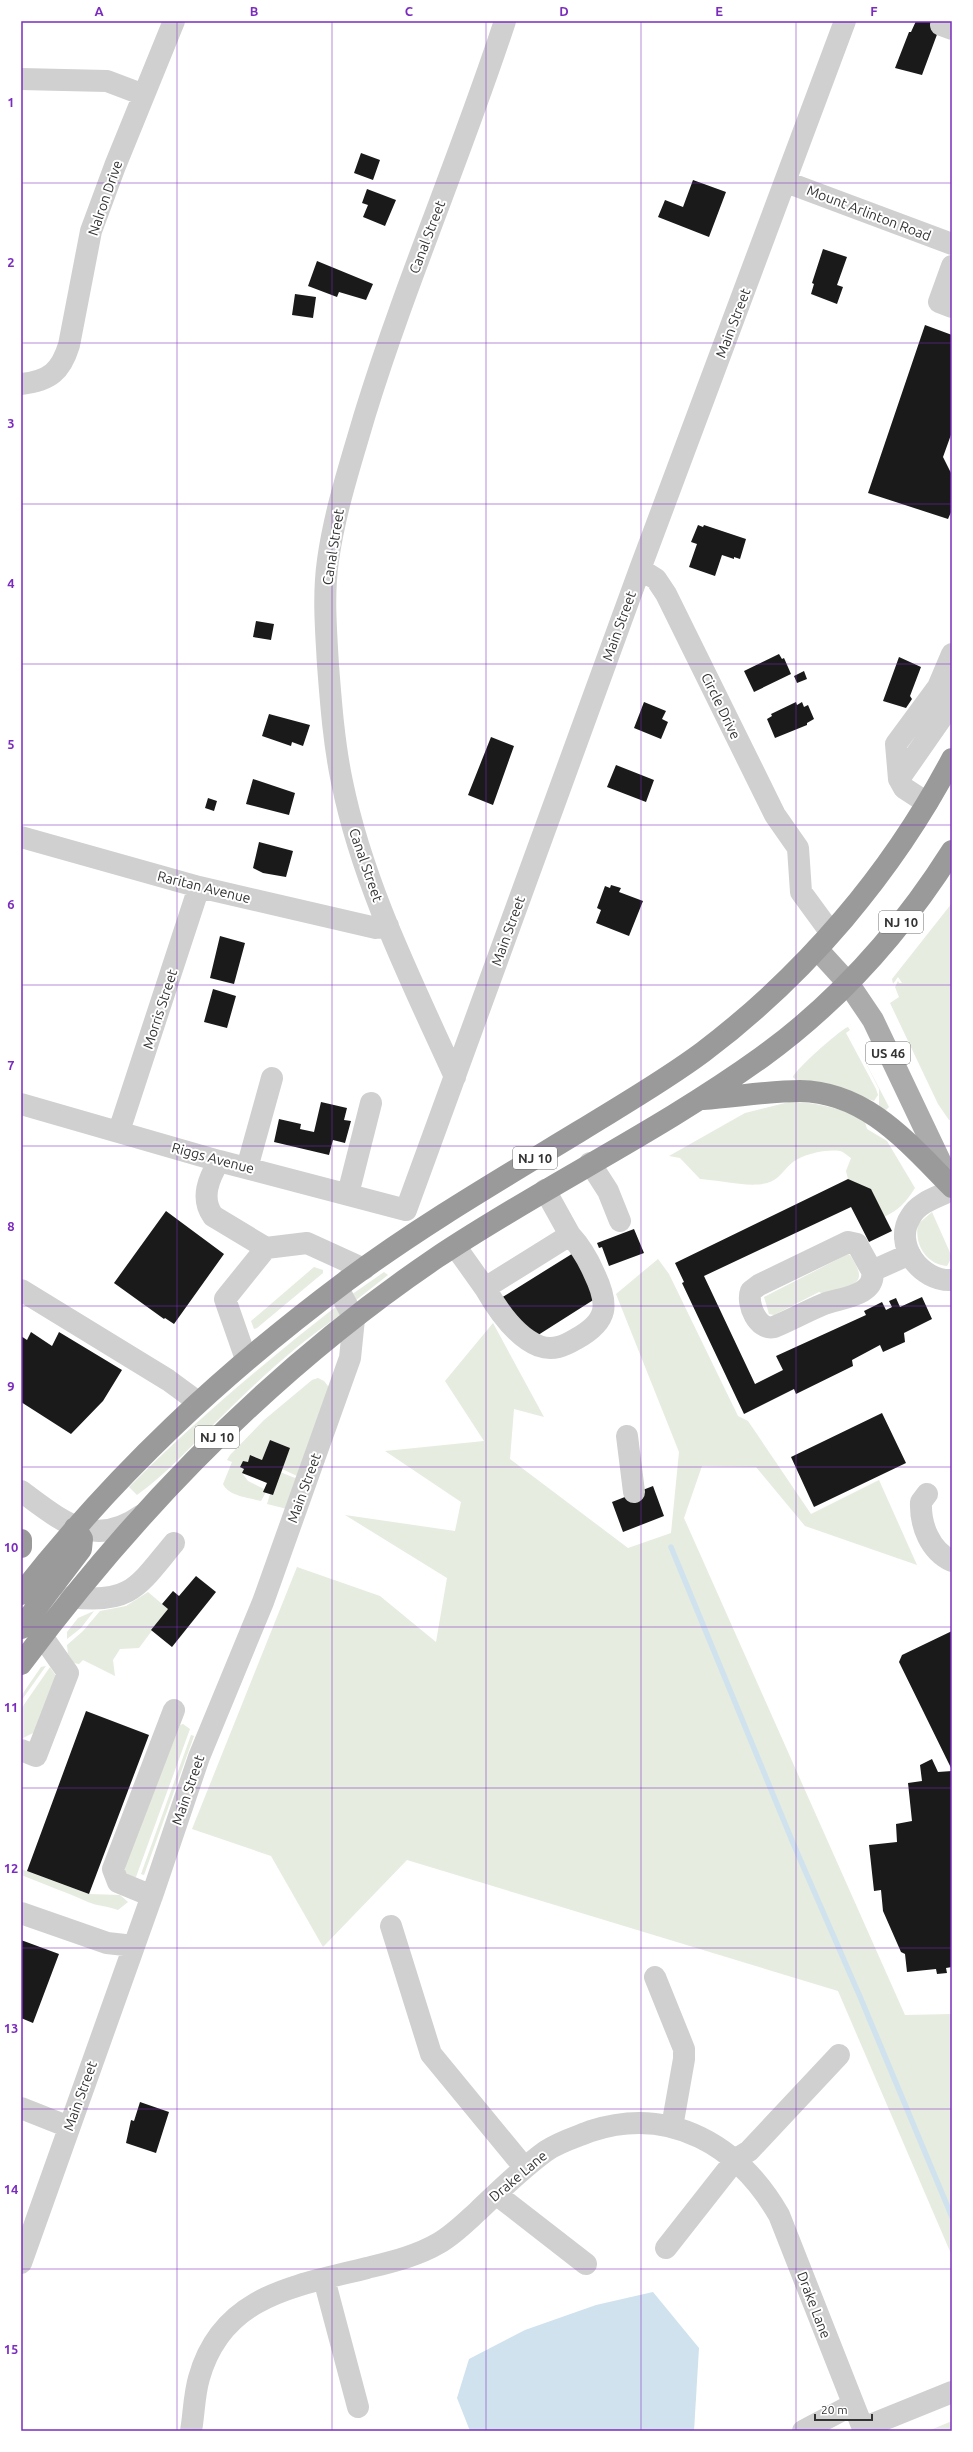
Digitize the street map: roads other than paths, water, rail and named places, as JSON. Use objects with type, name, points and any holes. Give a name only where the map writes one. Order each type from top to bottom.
[{"type":"highway","points":[[824,941],[887,865],[927,803],[952,759]]},
{"type":"highway","name":"NJ 10","points":[[21,1664],[71,1597],[142,1515],[262,1394],[354,1318],[455,1246],[590,1163],[700,1100],[764,1056],[799,1028],[848,983],[898,926],[952,851]]},
{"type":"highway","name":"NJ 10","points":[[21,1594],[75,1528],[125,1474],[198,1402],[246,1359],[364,1269],[421,1231],[660,1082],[703,1052],[757,1008],[824,941]]},
{"type":"highway","points":[[700,1100],[800,1091],[821,1093],[841,1099],[872,1112],[886,1123],[952,1187]]},
{"type":"highway","points":[[21,1628],[81,1549],[82,1538],[75,1528]]},
{"type":"highway","points":[[21,1540],[21,1547]]},
{"type":"main road","name":"US 46","points":[[824,941],[848,983],[873,1020],[952,1187]]},
{"type":"street","name":"Nalron Drive","points":[[21,384],[38,381],[49,376],[64,362],[69,344],[91,231],[174,21]]},
{"type":"street","name":"Canal Street","points":[[455,1077],[388,926],[353,830],[342,781],[330,692],[326,632],[328,562],[334,528],[349,470],[386,347],[476,110],[505,21]]},
{"type":"street","name":"Main Street","points":[[406,1210],[640,569],[845,21]]},
{"type":"street","points":[[21,79],[106,81],[144,95]]},
{"type":"street","name":"Mount Arlinton Road","points":[[786,182],[952,244]]},
{"type":"street","points":[[952,266],[939,302],[952,306]]},
{"type":"street","name":"Circle Drive","points":[[640,569],[656,579],[666,594],[775,815],[798,848],[801,892],[824,941]]},
{"type":"street","points":[[927,803],[904,788],[900,779],[896,744],[948,696],[952,654]]},
{"type":"street","name":"Raritan Avenue","points":[[21,837],[199,887],[376,928],[388,926]]},
{"type":"street","name":"Morris Street","points":[[119,1131],[199,887]]},
{"type":"street","points":[[247,1168],[272,1078]]},
{"type":"street","points":[[348,1194],[371,1103]]},
{"type":"street","name":"Riggs Avenue","points":[[21,1104],[219,1161],[406,1210]]},
{"type":"street","points":[[219,1161],[209,1182],[205,1199],[208,1209],[220,1221],[266,1248],[307,1243],[364,1269]]},
{"type":"street","points":[[590,1163],[608,1191],[620,1221]]},
{"type":"street","points":[[952,1187],[924,1204],[910,1216],[905,1230],[910,1254],[920,1268],[931,1277],[952,1280]]},
{"type":"street","points":[[455,1246],[485,1288],[493,1303],[512,1326],[532,1343],[555,1348],[584,1335],[602,1316],[605,1304],[603,1291],[583,1248],[570,1235],[545,1190]]},
{"type":"street","points":[[406,1210],[421,1231]]},
{"type":"street","points":[[485,1288],[570,1235]]},
{"type":"street","points":[[848,1242],[857,1244],[872,1271],[872,1280],[869,1285],[860,1292],[838,1302],[826,1303],[770,1328],[760,1324],[750,1299],[751,1291],[759,1285],[848,1242]]},
{"type":"street","points":[[246,1359],[224,1299],[266,1248]]},
{"type":"street","points":[[872,1271],[910,1254]]},
{"type":"street","points":[[338,1288],[354,1318]]},
{"type":"street","points":[[21,1290],[168,1380],[198,1402]]},
{"type":"street","name":"Main Street","points":[[21,2263],[25,2239],[69,2127],[152,1896],[199,1757],[263,1602],[332,1412],[350,1358],[354,1318]]},
{"type":"street","points":[[627,1436],[634,1492]]},
{"type":"street","points":[[21,1491],[75,1528],[98,1532],[109,1531],[126,1525],[142,1515]]},
{"type":"street","points":[[927,1494],[921,1502],[924,1528],[934,1546],[952,1561]]},
{"type":"street","points":[[71,1597],[94,1600],[127,1593],[139,1585],[174,1543]]},
{"type":"street","points":[[21,1750],[36,1756],[68,1673],[42,1636]]},
{"type":"street","points":[[152,1896],[118,1882],[113,1874],[113,1869],[174,1710]]},
{"type":"street","points":[[21,1913],[107,1943],[134,1946]]},
{"type":"street","points":[[391,1926],[431,2054],[524,2167]]},
{"type":"street","points":[[655,1976],[684,2049],[672,2128]]},
{"type":"street","points":[[666,2248],[736,2159],[749,2151],[839,2055]]},
{"type":"street","points":[[21,2108],[69,2127]]},
{"type":"street","name":"Drake Lane","points":[[191,2431],[198,2379],[217,2339],[231,2321],[264,2298],[283,2289],[391,2262],[438,2244],[452,2234],[524,2167],[548,2150],[574,2137],[603,2127],[631,2123],[672,2128],[705,2138],[736,2159],[765,2190],[779,2215],[863,2430]]},
{"type":"street","points":[[496,2194],[586,2264]]},
{"type":"street","points":[[324,2279],[358,2407]]},
{"type":"street","points":[[863,2430],[952,2392]]},
{"type":"street","points":[[803,2431],[852,2404]]},
{"type":"water","points":[[653,2292],[699,2348],[694,2431],[470,2431],[457,2398],[469,2359],[525,2330],[596,2305]]},
{"type":"waterway","points":[[671,1547],[793,1843],[861,1999],[952,2217]]}]
